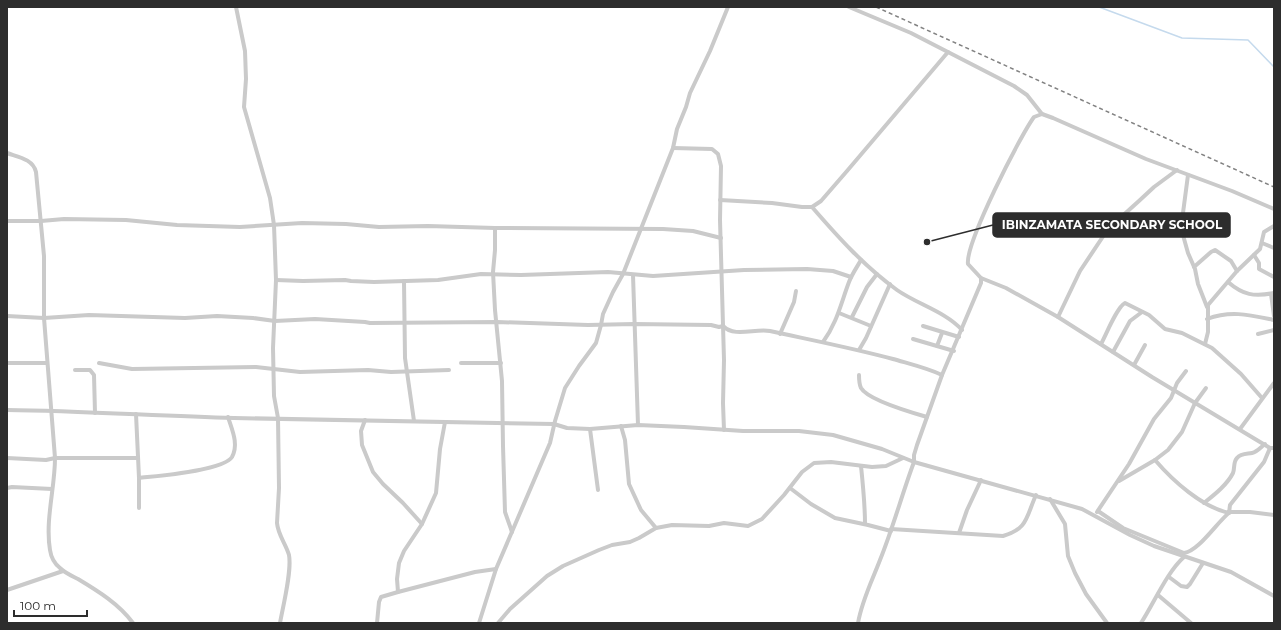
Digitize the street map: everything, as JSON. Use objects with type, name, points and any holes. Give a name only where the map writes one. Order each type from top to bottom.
[{"type":"street","points":[[236,7],[245,51],[246,79],[244,107],[252,140],[270,198],[274,225],[276,280],[273,368],[274,396],[278,418],[279,488],[277,523],[288,551],[289,562],[280,623]]},
{"type":"street","points":[[479,623],[496,569],[552,439],[554,424],[565,388],[596,343],[603,314],[613,292],[624,274],[673,148],[677,129],[690,93],[710,52],[728,7]]},
{"type":"street","points":[[849,7],[911,33],[1022,90],[1042,114],[1146,159],[1274,209]]},
{"type":"street","points":[[720,200],[812,207],[832,189],[948,52]]},
{"type":"street","points":[[1042,114],[1036,116],[1029,124],[1005,170],[973,242],[967,259],[968,264],[981,278],[1006,288],[1058,317],[1195,403],[1272,448],[1264,462],[1230,505],[1228,513]]},
{"type":"street","points":[[673,148],[712,149],[718,154],[721,166],[720,200],[724,360],[724,430]]},
{"type":"street","points":[[7,153],[30,162],[35,169],[41,221],[44,256],[44,318],[55,458],[50,514],[50,550],[55,564],[63,571],[109,599],[128,616],[133,623]]},
{"type":"street","points":[[1058,317],[1080,271],[1108,229],[1154,186],[1177,170]]},
{"type":"street","points":[[1188,175],[1181,228],[1198,284],[1207,307],[1208,332],[1205,344]]},
{"type":"street","points":[[812,207],[861,260],[877,274],[909,297],[949,318],[962,330]]},
{"type":"street","points":[[7,221],[41,221],[54,219],[126,220],[177,225],[240,227],[302,223],[330,223],[379,227],[428,226],[693,231],[721,238]]},
{"type":"street","points":[[1207,307],[1212,299],[1237,271],[1254,255],[1261,245],[1264,232],[1274,226]]},
{"type":"street","points":[[495,228],[494,275],[501,363],[506,512],[512,532]]},
{"type":"street","points":[[1261,245],[1274,248]]},
{"type":"street","points":[[1194,267],[1215,250],[1231,261],[1237,271]]},
{"type":"street","points":[[1254,255],[1259,263],[1259,269],[1274,277]]},
{"type":"street","points":[[823,342],[830,332],[839,313],[851,277],[861,260]]},
{"type":"street","points":[[276,280],[346,280],[351,282],[374,282],[438,280],[481,274],[494,275],[608,272],[653,276],[744,270],[822,270],[842,273],[851,277]]},
{"type":"street","points":[[852,317],[867,287],[877,274]]},
{"type":"street","points":[[633,275],[638,425]]},
{"type":"street","points":[[858,623],[864,596],[878,566],[891,530],[914,462],[914,455],[917,445],[942,375],[954,351],[981,283],[981,278]]},
{"type":"street","points":[[404,281],[406,371],[414,421]]},
{"type":"street","points":[[1228,282],[1244,293],[1257,296],[1272,294],[1274,316]]},
{"type":"street","points":[[859,350],[890,284]]},
{"type":"street","points":[[780,334],[794,302],[796,291]]},
{"type":"street","points":[[1101,344],[1112,320],[1124,303],[1149,315],[1165,329],[1181,333],[1216,350],[1249,382],[1262,398]]},
{"type":"street","points":[[1113,352],[1130,321],[1142,312]]},
{"type":"street","points":[[839,313],[871,326]]},
{"type":"street","points":[[1207,319],[1220,315],[1231,314],[1274,320]]},
{"type":"street","points":[[7,316],[44,318],[89,315],[185,318],[217,316],[275,321],[315,319],[405,324],[497,322],[601,325],[711,325],[719,327],[723,326],[736,331],[765,331],[823,342],[919,366],[942,375]]},
{"type":"street","points":[[923,326],[959,338]]},
{"type":"street","points":[[1258,334],[1274,330]]},
{"type":"street","points":[[937,346],[942,333]]},
{"type":"street","points":[[913,339],[954,351]]},
{"type":"street","points":[[1134,365],[1145,345]]},
{"type":"street","points":[[7,363],[47,363]]},
{"type":"street","points":[[99,363],[132,369],[256,367],[300,372],[449,370]]},
{"type":"street","points":[[461,363],[501,363]]},
{"type":"street","points":[[76,370],[90,370],[94,375],[95,413]]},
{"type":"street","points":[[1095,516],[1118,482],[1155,417],[1171,398],[1174,390],[1186,371]]},
{"type":"street","points":[[859,376],[859,382],[863,390],[890,406],[927,417]]},
{"type":"street","points":[[1240,429],[1274,383]]},
{"type":"street","points":[[1118,482],[1166,452],[1182,432],[1195,403],[1206,388]]},
{"type":"street","points":[[7,410],[51,410],[95,413],[317,420],[554,424],[567,428],[590,429],[638,425],[724,430],[799,431],[833,435],[882,449],[914,462],[1075,507],[1130,535],[1184,557],[1231,572],[1274,596]]},
{"type":"street","points":[[136,414],[139,508]]},
{"type":"street","points":[[139,478],[180,473],[207,468],[226,462],[232,456],[235,449],[235,440],[228,417]]},
{"type":"street","points":[[365,420],[361,431],[362,444],[373,472],[422,524]]},
{"type":"street","points":[[398,592],[397,578],[399,563],[404,551],[422,524],[436,493],[440,449],[445,422]]},
{"type":"street","points":[[621,426],[625,440],[629,484],[641,510],[656,528]]},
{"type":"street","points":[[590,429],[598,490]]},
{"type":"street","points":[[1204,503],[1221,488],[1231,476],[1238,457],[1243,454],[1253,453],[1265,444]]},
{"type":"street","points":[[7,458],[46,460],[55,458],[138,458]]},
{"type":"street","points":[[498,623],[510,609],[547,576],[563,566],[599,550],[639,538],[656,528],[672,525],[709,526],[724,523],[748,526],[762,519],[790,488],[802,472],[814,463],[831,462],[861,466],[886,466],[903,458]]},
{"type":"street","points":[[1155,460],[1189,493],[1217,510],[1228,513]]},
{"type":"street","points":[[861,466],[862,489],[866,511],[865,524]]},
{"type":"street","points":[[959,533],[967,510],[981,480]]},
{"type":"street","points":[[7,488],[52,489]]},
{"type":"street","points":[[790,488],[811,504],[835,518],[891,530],[1003,536],[1012,534],[1023,525],[1036,495]]},
{"type":"street","points":[[1050,499],[1065,524],[1068,556],[1075,573],[1086,594],[1107,623]]},
{"type":"street","points":[[1098,511],[1122,528],[1184,553],[1191,551],[1198,545],[1228,513],[1234,511],[1274,515]]},
{"type":"street","points":[[1143,622],[1169,577],[1184,557]]},
{"type":"street","points":[[1169,577],[1181,586],[1187,587],[1203,563]]},
{"type":"street","points":[[377,623],[380,599],[384,596],[475,572],[496,569]]},
{"type":"street","points":[[7,590],[63,571]]},
{"type":"street","points":[[1158,595],[1192,623]]},
{"type":"waterway","points":[[1099,7],[1182,38],[1248,40],[1274,67]]},
{"type":"railway","points":[[876,7],[1274,187]]},
{"type":"place","name":"IBINZAMATA SECONDARY SCHOOL","points":[[927,242]]}]
